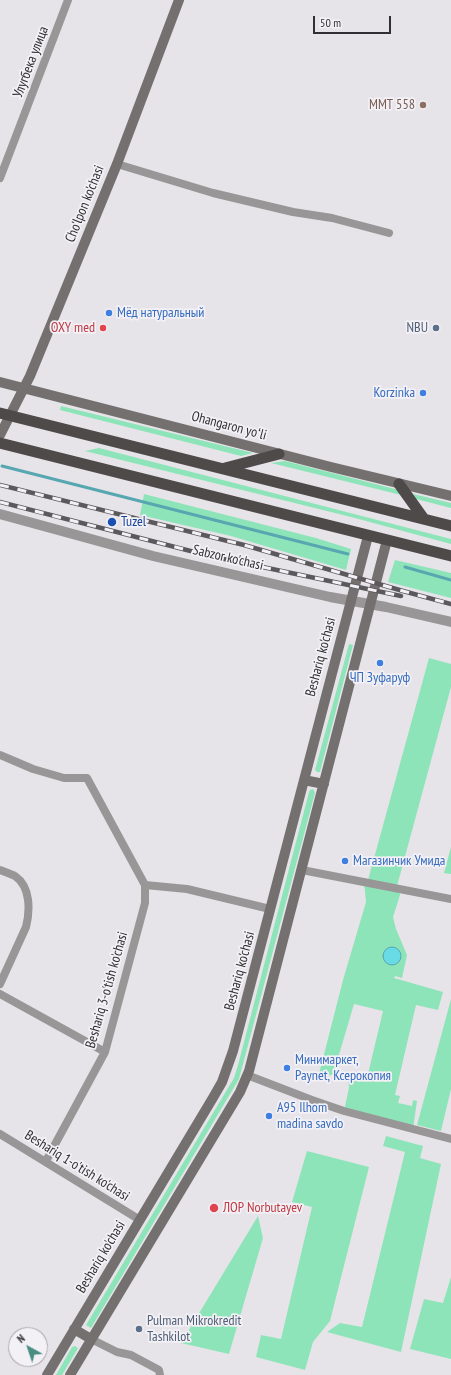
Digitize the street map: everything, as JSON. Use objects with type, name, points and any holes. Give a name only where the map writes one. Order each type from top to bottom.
[{"type":"highway","points":[[5,414],[451,526]]},
{"type":"highway","points":[[0,443],[451,556]]},
{"type":"highway","points":[[222,468],[278,454]]},
{"type":"highway","points":[[399,484],[424,519]]},
{"type":"main road","name":"Cho'lpon ko'chasi","points":[[0,435],[5,414],[24,388],[117,164],[179,0]]},
{"type":"main road","name":"Ohangaron yoʻli","points":[[0,382],[278,454],[451,496]]},
{"type":"main road","name":"Beshariq ko'chasi","points":[[47,1375],[214,1096],[228,1066],[368,536]]},
{"type":"main road","points":[[70,1375],[240,1092],[247,1075],[302,870],[387,540]]},
{"type":"main road","points":[[304,780],[324,784]]},
{"type":"main road","points":[[74,1329],[92,1339]]},
{"type":"street","name":"Улугбека улица","points":[[0,178],[68,0]]},
{"type":"street","points":[[117,164],[213,193],[293,212],[332,218],[389,233]]},
{"type":"street","name":"Sabzor ko'chasi","points":[[0,514],[153,556],[451,622]]},
{"type":"street","name":"Beshariq 3-o'tish ko'chasi","points":[[0,755],[32,769],[64,778],[88,778],[145,885],[145,903],[105,1052],[46,1161]]},
{"type":"street","points":[[0,870],[15,876],[19,880],[27,896],[29,917],[0,984]]},
{"type":"street","points":[[302,870],[451,899]]},
{"type":"street","points":[[145,885],[187,889],[270,909]]},
{"type":"street","points":[[0,994],[105,1052]]},
{"type":"street","points":[[247,1075],[312,1100],[451,1139]]},
{"type":"street","name":"Beshariq 1-o'tish ko'chasi","points":[[0,1134],[140,1220]]},
{"type":"street","points":[[92,1339],[117,1352],[131,1355],[158,1370],[160,1375]]},
{"type":"green space","points":[[61,406],[253,453],[241,456],[60,410]]},
{"type":"green space","points":[[99,448],[451,539],[451,544],[355,518],[85,451]]},
{"type":"green space","points":[[285,461],[399,490],[401,495],[271,463]]},
{"type":"green space","points":[[144,494],[316,538],[351,549],[346,570],[231,536],[140,515]]},
{"type":"green space","points":[[413,494],[451,503],[451,508],[416,499]]},
{"type":"green space","points":[[395,560],[451,573],[451,598],[388,582]]},
{"type":"green space","points":[[349,644],[353,645],[320,772],[317,772],[315,770]]},
{"type":"green space","points":[[429,658],[451,664],[451,687],[397,886],[368,880]]},
{"type":"green space","points":[[313,789],[315,793],[239,1079],[91,1328],[86,1325],[234,1078],[309,792]]},
{"type":"green space","points":[[451,847],[451,874],[444,873]]},
{"type":"green space","points":[[364,882],[399,889],[400,895],[393,917],[396,929],[407,955],[402,978],[395,976],[394,978],[443,992],[438,1010],[416,1005],[395,1095],[400,1096],[398,1103],[412,1106],[413,1100],[417,1101],[413,1129],[344,1111],[349,1088],[348,1076],[367,1078],[383,1011],[354,1004],[333,1075],[319,1074],[343,980],[366,902]]},
{"type":"green space","points":[[451,999],[451,1089],[441,1131],[417,1125]]},
{"type":"green space","points":[[386,1136],[423,1146],[420,1158],[441,1164],[401,1352],[327,1332],[340,1323],[362,1327],[405,1152],[383,1146]]},
{"type":"green space","points":[[307,1151],[369,1167],[330,1321],[313,1342],[305,1370],[256,1357],[261,1335],[281,1339],[312,1207],[292,1202]]},
{"type":"green space","points":[[258,1216],[263,1238],[229,1354],[181,1343]]},
{"type":"green space","points":[[451,1277],[451,1359],[410,1349],[424,1299],[443,1303]]},
{"type":"green space","points":[[75,1346],[78,1348],[62,1375],[56,1375],[72,1347]]},
{"type":"water","points":[[392,947],[398,950],[401,956],[398,962],[392,965],[386,962],[383,956],[386,950]]},
{"type":"waterway","points":[[2,466],[348,554]]},
{"type":"waterway","points":[[405,567],[451,580]]},
{"type":"railway","points":[[0,485],[244,545],[451,604]]},
{"type":"railway","points":[[0,502],[210,556],[401,596]]},
{"type":"place","name":"MMT 558","points":[[423,105]]},
{"type":"place","name":"Мёд натуральный","points":[[109,313]]},
{"type":"place","name":"OXY med","points":[[103,328]]},
{"type":"place","name":"NBU","points":[[436,328]]},
{"type":"place","name":"Korzinka","points":[[423,393]]},
{"type":"place","name":"Tuzel","points":[[112,522]]},
{"type":"place","name":"ЧП Зуфаруф","points":[[380,663]]},
{"type":"place","name":"Магазинчик Умида","points":[[345,861]]},
{"type":"place","name":"Минимаркет, Paynet, Ксерокопия","points":[[287,1068]]},
{"type":"place","name":"A95 Ilhom madina savdo","points":[[269,1116]]},
{"type":"place","name":"ЛОР Norbutayev","points":[[214,1208]]},
{"type":"place","name":"Pulman Mikrokredit Tashkilot","points":[[139,1329]]}]
